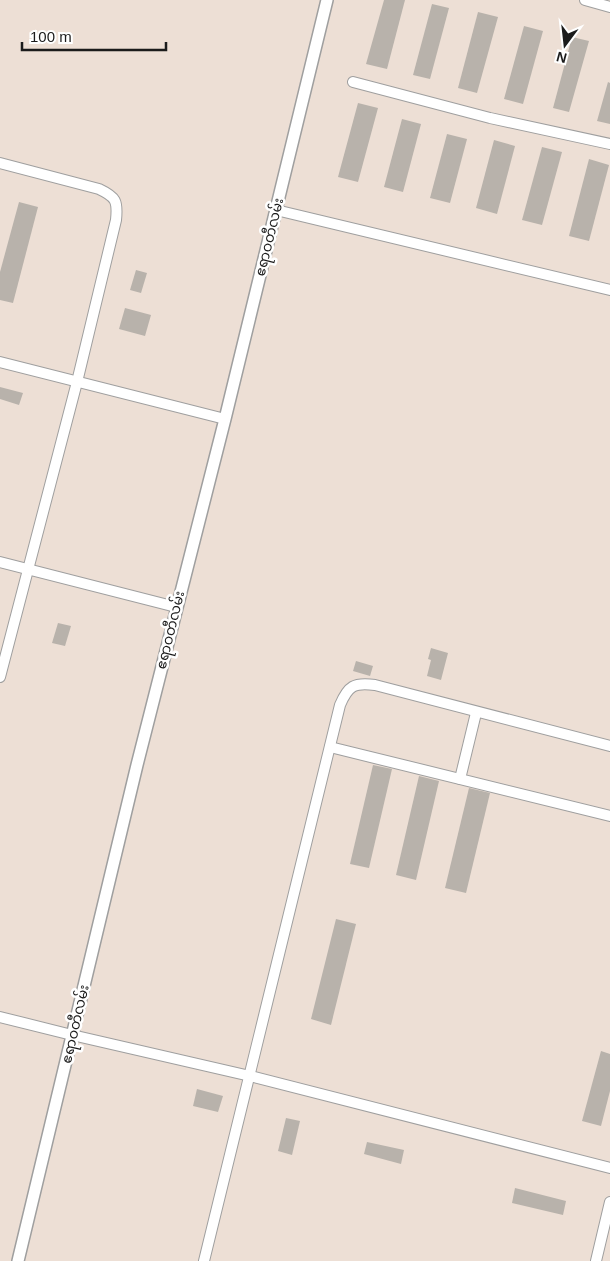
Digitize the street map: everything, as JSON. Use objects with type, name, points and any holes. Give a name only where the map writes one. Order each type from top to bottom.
[{"type":"street","name":"ဧရာဝတီလမ်း","points":[[18,1261],[176,607],[327,0]]},
{"type":"street","points":[[585,0],[610,6]]},
{"type":"street","points":[[353,82],[490,118],[610,144]]},
{"type":"street","points":[[0,163],[99,189],[109,193],[116,200],[118,207],[77,382],[0,677]]},
{"type":"street","points":[[276,210],[610,290]]},
{"type":"street","points":[[0,362],[224,419]]},
{"type":"street","points":[[0,562],[176,607]]},
{"type":"street","points":[[204,1261],[344,695],[350,688],[361,683],[375,685],[610,746]]},
{"type":"street","points":[[460,779],[476,712]]},
{"type":"street","points":[[330,746],[610,816]]},
{"type":"street","points":[[0,1017],[250,1076],[610,1168]]},
{"type":"street","points":[[596,1261],[610,1202]]},
{"type":"shaded area","points":[[0,0],[610,0],[610,1261],[0,1261]]},
{"type":"building","points":[[384,0],[405,0],[387,69],[366,64]]},
{"type":"building","points":[[432,4],[449,8],[430,79],[413,75]]},
{"type":"building","points":[[478,12],[498,17],[477,93],[458,88]]},
{"type":"building","points":[[524,26],[543,31],[523,104],[504,99]]},
{"type":"building","points":[[572,37],[589,41],[569,112],[553,108]]},
{"type":"building","points":[[608,82],[610,83],[610,124],[597,121]]},
{"type":"building","points":[[358,103],[378,108],[358,182],[338,177]]},
{"type":"building","points":[[402,119],[421,124],[403,192],[384,187]]},
{"type":"building","points":[[447,134],[467,139],[450,203],[430,198]]},
{"type":"building","points":[[494,140],[515,146],[497,214],[476,208]]},
{"type":"building","points":[[542,147],[562,152],[542,225],[522,220]]},
{"type":"building","points":[[589,159],[609,165],[589,241],[569,236]]},
{"type":"building","points":[[19,202],[38,207],[13,303],[0,300],[0,272]]},
{"type":"building","points":[[136,270],[147,273],[141,293],[130,290]]},
{"type":"building","points":[[125,308],[151,315],[145,336],[119,329]]},
{"type":"building","points":[[0,387],[23,393],[19,405],[0,399]]},
{"type":"building","points":[[58,623],[71,626],[65,646],[52,643]]},
{"type":"building","points":[[431,648],[448,653],[441,680],[427,676],[431,660],[428,659]]},
{"type":"building","points":[[356,661],[373,666],[370,676],[353,671]]},
{"type":"building","points":[[373,765],[392,769],[369,868],[350,864]]},
{"type":"building","points":[[419,776],[439,781],[416,880],[396,875]]},
{"type":"building","points":[[469,788],[490,793],[466,893],[445,888]]},
{"type":"building","points":[[336,919],[356,924],[331,1025],[311,1019]]},
{"type":"building","points":[[601,1051],[610,1054],[610,1091],[601,1126],[582,1121]]},
{"type":"building","points":[[197,1089],[223,1096],[218,1112],[193,1106]]},
{"type":"building","points":[[286,1118],[300,1121],[292,1155],[278,1151]]},
{"type":"building","points":[[367,1142],[404,1150],[401,1164],[364,1154]]},
{"type":"building","points":[[515,1188],[566,1201],[563,1215],[512,1203]]}]
